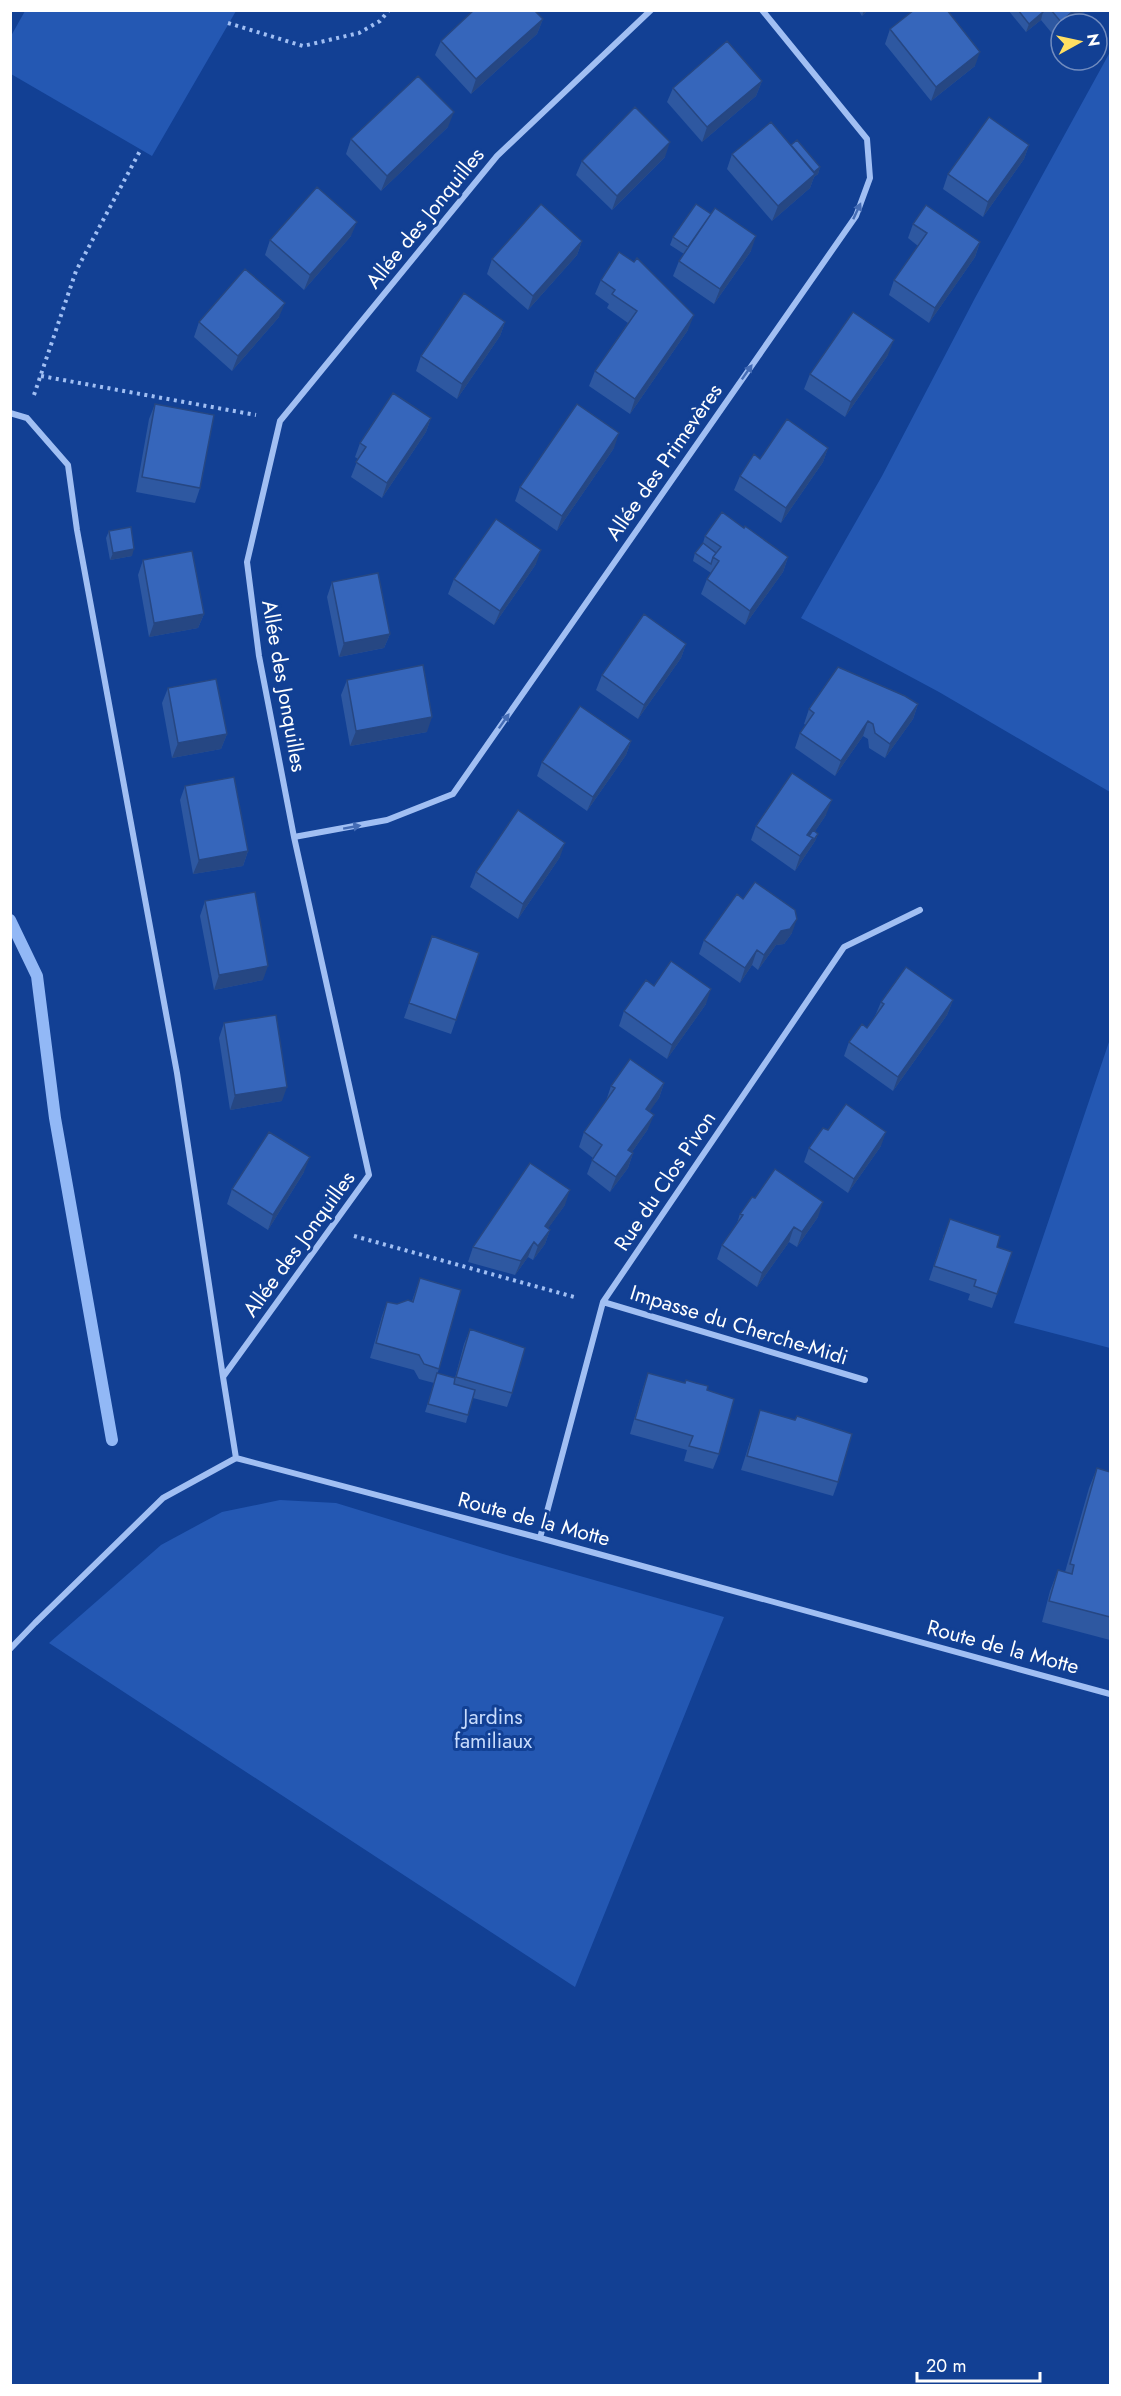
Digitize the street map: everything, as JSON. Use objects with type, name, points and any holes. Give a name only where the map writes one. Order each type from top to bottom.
[{"type":"street","name":"Allée des Jonquilles","points":[[224,1377],[369,1175],[294,837],[259,656],[247,562],[280,421],[497,156],[651,10]]},
{"type":"street","name":"Allée des Primevères","points":[[294,837],[387,820],[453,794],[856,216],[870,178],[867,139],[762,10]]},
{"type":"street","points":[[10,413],[27,418],[68,465],[77,530],[177,1073],[236,1458],[163,1498],[10,1649]]},
{"type":"street","name":"Rue du Clos Pivon","points":[[540,1538],[603,1303],[844,947],[920,910]]},
{"type":"street","name":"Impasse du Cherche-Midi","points":[[603,1303],[865,1380]]},
{"type":"street","name":"Route de la Motte","points":[[236,1458],[540,1538],[1110,1694]]},
{"type":"path","points":[[228,23],[303,46],[358,33],[380,21],[389,10]]},
{"type":"path","points":[[27,418],[76,271],[141,149]]},
{"type":"path","points":[[41,376],[227,409],[280,421]]},
{"type":"path","points":[[330,1229],[603,1303]]},
{"type":"green space","points":[[25,11],[236,11],[152,156],[11,74],[11,36]]},
{"type":"green space","points":[[1110,52],[1110,792],[939,692],[801,618],[882,476],[975,298],[1099,72],[1109,72]]},
{"type":"green space","points":[[1110,1039],[1110,1348],[1014,1323]]},
{"type":"green space","name":"Jardins familiaux","points":[[280,1500],[336,1503],[503,1554],[724,1617],[575,1987],[49,1643],[161,1545],[222,1512]]},
{"type":"building","points":[[474,10],[534,10],[543,19],[476,79],[441,41]]},
{"type":"building","points":[[914,10],[947,10],[980,52],[936,87],[890,29]]},
{"type":"building","points":[[1018,10],[1042,10],[1043,12],[1029,24]]},
{"type":"building","points":[[1051,10],[1074,10],[1072,12],[1053,12]]},
{"type":"building","points":[[727,41],[762,81],[707,127],[673,88]]},
{"type":"building","points":[[418,76],[454,112],[387,176],[351,139]]},
{"type":"building","points":[[635,107],[670,142],[617,196],[582,161]]},
{"type":"building","points":[[989,117],[1029,145],[988,202],[948,174]]},
{"type":"building","points":[[771,122],[815,174],[778,206],[732,154]]},
{"type":"building","points":[[797,140],[820,167],[814,172],[791,145]]},
{"type":"building","points":[[317,187],[357,222],[310,275],[270,240]]},
{"type":"building","points":[[541,204],[582,241],[533,296],[492,259]]},
{"type":"building","points":[[696,204],[711,214],[688,247],[673,237]]},
{"type":"building","points":[[926,205],[980,242],[935,308],[894,280],[927,233],[913,224]]},
{"type":"building","points":[[715,208],[756,236],[720,289],[679,261]]},
{"type":"building","points":[[619,252],[634,262],[637,258],[694,315],[635,399],[595,371],[637,311],[612,294],[615,290],[601,280]]},
{"type":"building","points":[[245,269],[285,303],[238,356],[199,322]]},
{"type":"building","points":[[464,293],[505,322],[462,384],[421,356]]},
{"type":"building","points":[[853,312],[894,340],[851,402],[810,374]]},
{"type":"building","points":[[393,393],[431,418],[387,483],[356,462],[366,447],[360,443]]},
{"type":"building","points":[[155,404],[214,415],[200,488],[142,477]]},
{"type":"building","points":[[577,404],[619,433],[562,516],[520,487]]},
{"type":"building","points":[[787,419],[828,448],[786,508],[740,476],[754,454],[760,459]]},
{"type":"building","points":[[722,512],[788,557],[750,611],[707,579],[719,561],[713,557],[721,547],[705,536]]},
{"type":"building","points":[[496,519],[541,550],[500,611],[454,579]]},
{"type":"building","points":[[131,527],[134,549],[113,553],[109,531]]},
{"type":"building","points":[[703,543],[716,553],[711,564],[695,553]]},
{"type":"building","points":[[192,551],[204,614],[154,623],[143,560]]},
{"type":"building","points":[[378,573],[390,634],[344,643],[332,582]]},
{"type":"building","points":[[644,614],[686,644],[644,705],[602,675]]},
{"type":"building","points":[[423,665],[432,717],[356,731],[347,680]]},
{"type":"building","points":[[838,667],[905,696],[918,704],[890,744],[875,733],[873,724],[868,721],[841,761],[800,733],[814,713],[809,709]]},
{"type":"building","points":[[216,679],[227,734],[178,743],[168,688]]},
{"type":"building","points":[[580,706],[631,741],[593,797],[542,762]]},
{"type":"building","points":[[792,773],[832,800],[807,835],[813,838],[800,856],[756,826]]},
{"type":"building","points":[[234,777],[248,851],[199,860],[185,786]]},
{"type":"building","points":[[518,810],[565,843],[523,904],[476,872]]},
{"type":"building","points":[[813,830],[818,834],[810,845],[813,838],[809,836]]},
{"type":"building","points":[[755,882],[795,910],[797,919],[790,929],[781,931],[764,955],[757,950],[745,968],[704,940],[737,894],[743,899]]},
{"type":"building","points":[[255,892],[268,966],[219,975],[205,901]]},
{"type":"building","points":[[432,936],[479,953],[456,1020],[409,1003]]},
{"type":"building","points":[[671,961],[711,989],[672,1045],[624,1011],[646,980],[654,986]]},
{"type":"building","points":[[906,967],[953,1000],[898,1077],[849,1042],[862,1024],[867,1028],[884,1004],[881,1002]]},
{"type":"building","points":[[276,1015],[287,1087],[235,1095],[224,1023]]},
{"type":"building","points":[[630,1059],[664,1083],[646,1109],[654,1115],[628,1150],[633,1153],[616,1177],[592,1160],[602,1145],[584,1132],[615,1088],[611,1086]]},
{"type":"building","points":[[846,1104],[886,1132],[854,1179],[809,1148],[823,1128],[828,1130]]},
{"type":"building","points":[[269,1132],[310,1157],[273,1215],[232,1189]]},
{"type":"building","points":[[530,1163],[570,1190],[545,1226],[550,1230],[538,1246],[534,1242],[521,1261],[473,1247]]},
{"type":"building","points":[[775,1169],[823,1202],[802,1232],[794,1227],[762,1273],[722,1245],[743,1215],[740,1214],[752,1197],[755,1198]]},
{"type":"building","points":[[950,1219],[1000,1236],[997,1247],[1012,1252],[997,1294],[974,1286],[976,1280],[934,1266]]},
{"type":"building","points":[[420,1278],[461,1290],[439,1369],[424,1364],[419,1355],[376,1343],[387,1302],[397,1304],[408,1300],[413,1302]]},
{"type":"building","points":[[470,1329],[525,1348],[512,1393],[456,1377]]},
{"type":"building","points":[[437,1373],[455,1378],[454,1384],[475,1390],[468,1415],[428,1404]]},
{"type":"building","points":[[648,1373],[685,1383],[686,1380],[708,1386],[707,1390],[734,1399],[719,1454],[689,1446],[693,1436],[635,1419]]},
{"type":"building","points":[[760,1410],[795,1420],[797,1416],[852,1434],[838,1482],[747,1456]]},
{"type":"building","points":[[1097,1468],[1110,1472],[1110,1617],[1049,1601],[1058,1570],[1072,1574],[1074,1565],[1070,1564]]},
{"type":"waterway","points":[[10,920],[37,976],[55,1118],[112,1440]]}]
